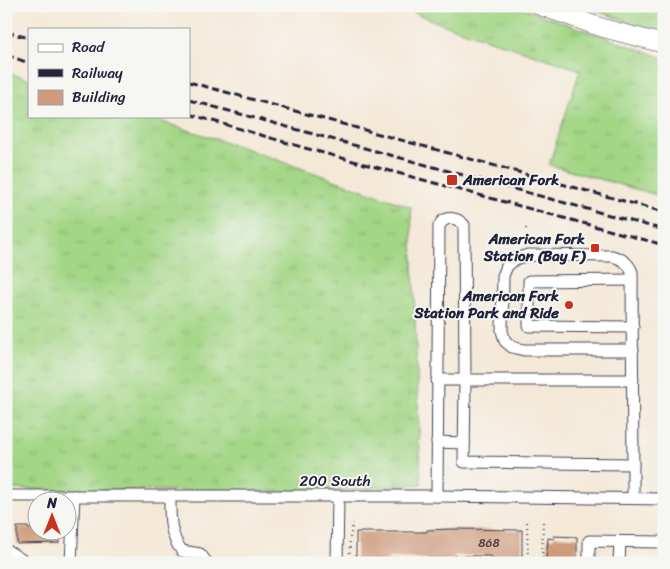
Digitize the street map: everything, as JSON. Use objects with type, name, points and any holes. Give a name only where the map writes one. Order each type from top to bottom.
[{"type":"highway","points":[[540,6],[604,28],[664,43]]},
{"type":"highway","points":[[582,6],[596,16],[664,43]]},
{"type":"street","points":[[437,496],[439,226],[445,219],[449,218],[463,222],[464,229],[464,462],[633,464]]},
{"type":"street","points":[[633,350],[524,350],[512,347],[505,342],[502,331],[502,276],[507,266],[516,259],[528,255],[612,256],[627,262],[632,272],[633,350],[633,498]]},
{"type":"street","points":[[632,280],[529,280],[529,326],[632,327]]},
{"type":"street","points":[[437,380],[633,380]]},
{"type":"street","points":[[436,442],[464,443]]},
{"type":"street","name":"200 South","points":[[6,496],[28,496]]},
{"type":"street","name":"200 South","points":[[78,496],[437,496],[664,499]]},
{"type":"street","points":[[170,496],[171,526],[176,543],[182,551],[200,554],[207,563]]},
{"type":"street","points":[[337,563],[338,497]]},
{"type":"street","points":[[71,563],[72,542]]},
{"type":"street","points":[[589,563],[589,542],[664,542]]},
{"type":"street","points":[[619,563],[620,542]]},
{"type":"street","points":[[6,550],[27,563]]},
{"type":"path","points":[[526,229],[527,225]]},
{"type":"path","points":[[527,522],[528,563]]},
{"type":"path","points":[[542,563],[544,553],[544,522]]},
{"type":"path","points":[[349,563],[353,523]]},
{"type":"path","points":[[663,563],[664,551]]},
{"type":"green space","points":[[398,6],[516,6],[664,58],[664,197],[549,165],[580,70],[439,23]]},
{"type":"green space","points":[[588,6],[664,6],[664,35],[592,9]]},
{"type":"green space","points":[[6,72],[28,79],[28,118],[150,118],[238,146],[411,207],[421,484],[319,492],[6,489]]},
{"type":"building","points":[[17,527],[28,527],[28,542],[59,542],[59,543],[17,544]]},
{"type":"building","points":[[427,530],[522,530],[522,563],[497,563],[491,556],[454,556],[454,560],[427,561],[427,559],[389,558],[386,563],[356,563],[356,532],[427,532]]},
{"type":"building","points":[[554,536],[577,537],[577,563],[546,563],[548,538],[554,539]]},
{"type":"railway","points":[[6,32],[28,38]]},
{"type":"railway","points":[[6,55],[28,63]]},
{"type":"railway","points":[[190,82],[664,212]]},
{"type":"railway","points":[[190,100],[664,230]]},
{"type":"railway","points":[[190,114],[305,148],[664,245]]},
{"type":"place","name":"American Fork","points":[[452,180]]},
{"type":"place","name":"American Fork Station (Bay F)","points":[[595,248]]},
{"type":"place","name":"American Fork Station Park and Ride","points":[[569,305]]}]
